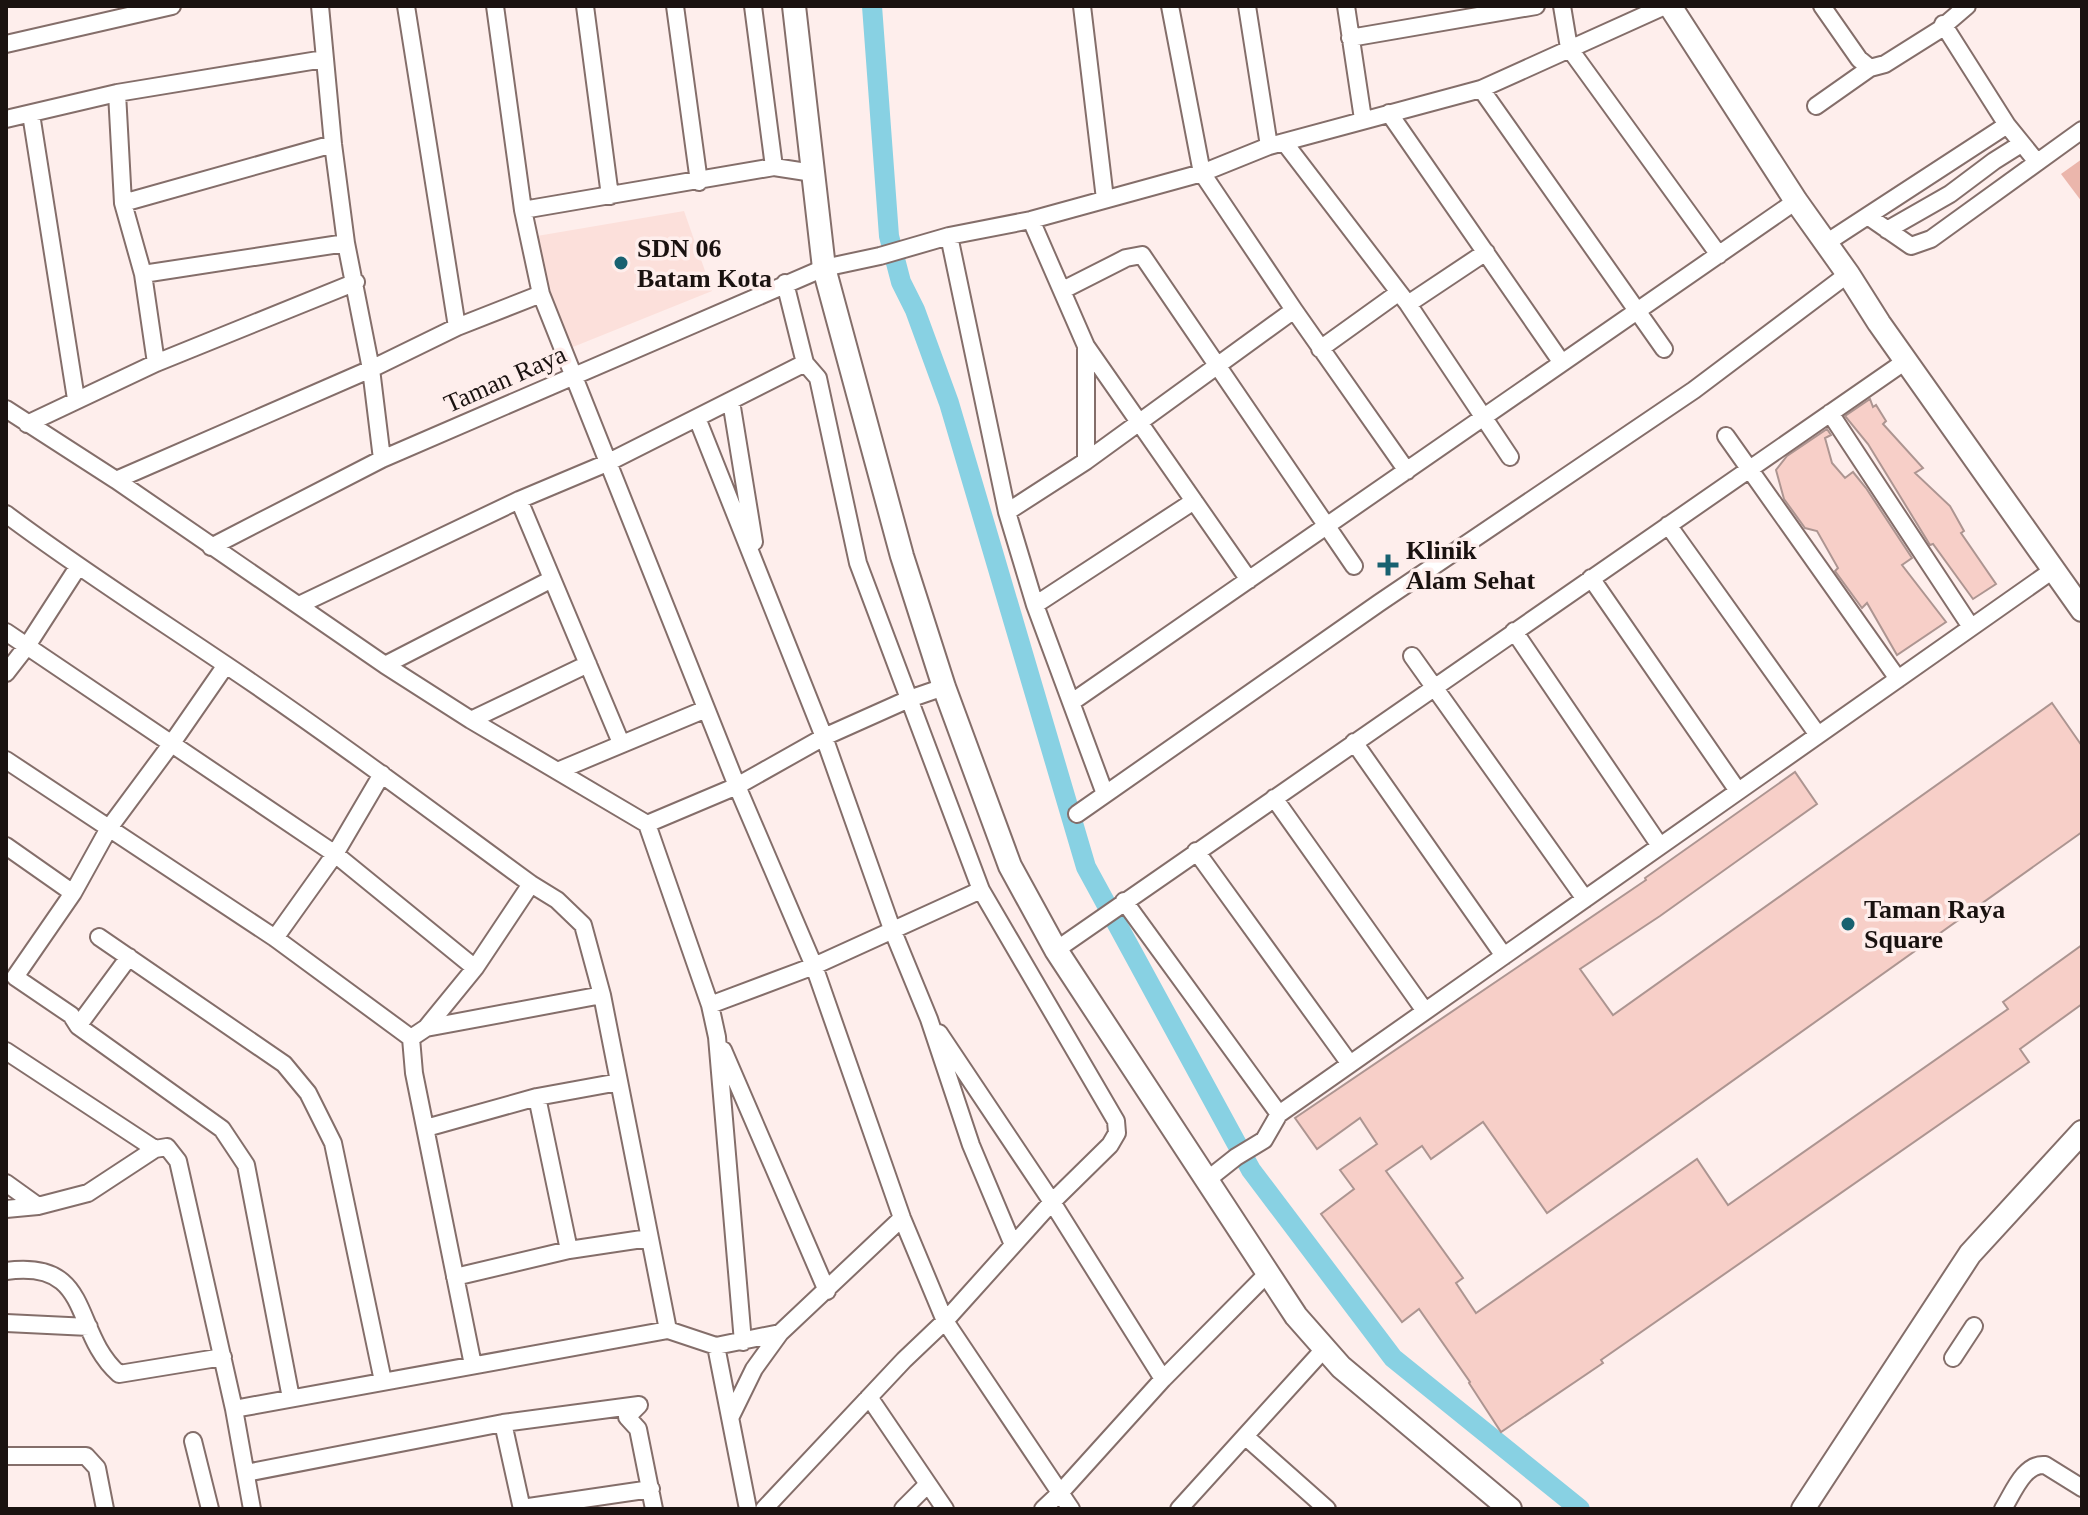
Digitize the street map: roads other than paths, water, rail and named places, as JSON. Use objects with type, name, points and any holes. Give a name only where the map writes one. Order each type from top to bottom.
[{"type":"street","points":[[6,44],[172,6]]},
{"type":"street","points":[[320,6],[346,243],[371,369],[382,459]]},
{"type":"street","points":[[406,6],[457,327]]},
{"type":"street","points":[[495,6],[523,210],[541,294],[737,786],[814,966],[902,1218],[945,1321],[1071,1509]]},
{"type":"street","points":[[585,6],[610,196]]},
{"type":"street","points":[[675,6],[699,182]]},
{"type":"street","points":[[753,6],[774,167]]},
{"type":"street","points":[[794,6],[824,268],[902,556],[944,687],[1010,866],[1056,950],[1296,1316],[1341,1367],[1499,1505]]},
{"type":"street","points":[[1082,6],[1105,199]]},
{"type":"street","points":[[1170,6],[1202,173],[1320,349],[1407,471]]},
{"type":"street","points":[[1247,6],[1276,144],[1403,299],[1510,457]]},
{"type":"street","points":[[1346,6],[1363,119]]},
{"type":"street","points":[[1350,38],[1536,6]]},
{"type":"street","points":[[1562,6],[1569,48],[1719,255]]},
{"type":"street","points":[[1668,6],[1796,201],[2082,610]]},
{"type":"street","name":"Taman Raya","points":[[211,547],[382,459],[824,268],[949,236],[1031,220],[1202,173],[1276,144],[1481,89],[1668,6]]},
{"type":"street","points":[[1822,6],[1859,59],[1870,68]]},
{"type":"street","points":[[1816,106],[1870,68],[1885,64],[1939,30],[1967,6]]},
{"type":"street","points":[[1943,24],[2007,125],[2037,162]]},
{"type":"street","points":[[6,119],[117,93],[324,59]]},
{"type":"street","points":[[1481,89],[1664,349]]},
{"type":"street","points":[[117,93],[123,203],[143,274],[156,363]]},
{"type":"street","points":[[1389,113],[1562,363]]},
{"type":"street","points":[[31,114],[76,399]]},
{"type":"street","points":[[1826,243],[2007,125]]},
{"type":"street","points":[[1869,217],[1911,246],[1931,239],[2082,130]]},
{"type":"street","points":[[123,203],[333,144]]},
{"type":"street","points":[[1887,230],[1950,194],[2021,144]]},
{"type":"street","points":[[523,210],[774,167],[813,173]]},
{"type":"street","points":[[1072,702],[1796,201]]},
{"type":"street","points":[[1031,220],[1086,346],[1249,580]]},
{"type":"street","points":[[949,236],[1007,512],[1035,605],[1105,794]]},
{"type":"street","points":[[143,274],[346,243]]},
{"type":"street","points":[[1320,349],[1486,252]]},
{"type":"street","points":[[1063,290],[1126,258],[1142,255],[1354,566]]},
{"type":"street","points":[[1077,814],[1379,603],[1694,390],[1848,274]]},
{"type":"street","points":[[27,424],[156,363],[356,282]]},
{"type":"street","points":[[764,1509],[945,1321],[1052,1202],[1110,1145],[1117,1133],[1116,1121],[981,890],[858,563],[818,378],[805,363],[785,283]]},
{"type":"street","points":[[116,480],[371,369],[457,327],[541,294]]},
{"type":"street","points":[[1007,512],[1140,423],[1294,310]]},
{"type":"street","points":[[1086,346],[1086,461]]},
{"type":"street","points":[[1056,950],[1907,360]]},
{"type":"street","points":[[299,605],[519,500],[607,463],[805,363]]},
{"type":"street","points":[[731,401],[759,573]]},
{"type":"street","points":[[6,409],[116,480],[385,665],[471,720],[647,824],[710,1005],[717,1037],[743,1342]]},
{"type":"street","points":[[1830,413],[1971,627]]},
{"type":"street","points":[[697,418],[824,737],[892,929],[929,1019],[971,1145],[1013,1245]]},
{"type":"street","points":[[1726,436],[1898,679]]},
{"type":"street","points":[[519,500],[621,743]]},
{"type":"street","points":[[1035,605],[1194,501]]},
{"type":"street","points":[[6,514],[78,567],[382,774],[557,900],[583,925],[602,995],[668,1330]]},
{"type":"street","points":[[1668,525],[1818,735]]},
{"type":"street","points":[[6,673],[78,567]]},
{"type":"street","points":[[1207,1180],[1264,1140],[1279,1114],[2053,570]]},
{"type":"street","points":[[1591,578],[1738,791]]},
{"type":"street","points":[[385,665],[552,579]]},
{"type":"street","points":[[1514,631],[1660,846]]},
{"type":"street","points":[[6,632],[335,854],[475,968]]},
{"type":"street","points":[[1412,656],[1585,899]]},
{"type":"street","points":[[471,720],[588,664]]},
{"type":"street","points":[[226,665],[109,828],[73,893],[11,974],[71,1015],[78,1026],[222,1129],[246,1165],[291,1398]]},
{"type":"street","points":[[647,824],[737,786],[824,737],[944,687]]},
{"type":"street","points":[[560,770],[706,709]]},
{"type":"street","points":[[1354,742],[1504,956]]},
{"type":"street","points":[[6,760],[275,938],[411,1038],[414,1073],[473,1365]]},
{"type":"street","points":[[275,938],[335,854],[382,774]]},
{"type":"street","points":[[1274,798],[1425,1011]]},
{"type":"street","points":[[6,846],[73,893]]},
{"type":"street","points":[[1196,851],[1350,1064]]},
{"type":"street","points":[[411,1038],[426,1028],[475,968],[531,884]]},
{"type":"street","points":[[710,1005],[814,966],[981,890]]},
{"type":"street","points":[[1122,903],[1279,1114]]},
{"type":"street","points":[[99,937],[284,1064],[308,1093],[333,1143],[383,1381]]},
{"type":"street","points":[[78,1026],[129,957]]},
{"type":"street","points":[[426,1028],[602,995]]},
{"type":"street","points":[[929,1019],[1052,1202],[1163,1379]]},
{"type":"street","points":[[717,1037],[827,1291]]},
{"type":"street","points":[[6,1051],[155,1149]]},
{"type":"street","points":[[426,1128],[537,1097],[619,1082]]},
{"type":"street","points":[[537,1097],[569,1250]]},
{"type":"street","points":[[1803,1509],[1970,1254],[2082,1132]]},
{"type":"street","points":[[6,1209],[38,1206],[88,1193],[155,1149],[167,1147],[178,1161],[223,1357],[252,1509]]},
{"type":"street","points":[[6,1183],[38,1206]]},
{"type":"street","points":[[731,1416],[754,1369],[780,1333],[902,1218]]},
{"type":"street","points":[[455,1277],[569,1250],[649,1238]]},
{"type":"street","points":[[6,1271],[46,1271],[72,1289],[105,1361],[119,1374],[223,1357]]},
{"type":"street","points":[[1043,1509],[1163,1379],[1267,1274]]},
{"type":"street","points":[[6,1323],[89,1327]]},
{"type":"street","points":[[1953,1358],[1974,1326]]},
{"type":"street","points":[[234,1409],[668,1330],[716,1346],[780,1333]]},
{"type":"street","points":[[716,1346],[748,1509]]},
{"type":"street","points":[[1179,1509],[1325,1348]]},
{"type":"street","points":[[869,1397],[945,1509]]},
{"type":"street","points":[[246,1473],[503,1423],[639,1405],[627,1417],[638,1429],[654,1509]]},
{"type":"street","points":[[503,1423],[522,1508],[651,1489]]},
{"type":"street","points":[[1246,1437],[1327,1509]]},
{"type":"street","points":[[193,1441],[210,1509]]},
{"type":"street","points":[[6,1456],[86,1456],[97,1468],[105,1509]]},
{"type":"street","points":[[2003,1509],[2028,1470],[2040,1464],[2082,1488]]},
{"type":"street","points":[[903,1509],[928,1484]]},
{"type":"waterway","points":[[872,6],[889,236],[901,282],[915,310],[949,403],[1086,867],[1251,1170],[1393,1358],[1580,1509]]},
{"type":"place","name":"SDN 06 Batam Kota","points":[[621,263]]},
{"type":"place","name":"Klinik Alam Sehat","points":[[1388,565]]},
{"type":"place","name":"Taman Raya Square","points":[[1848,924]]}]
